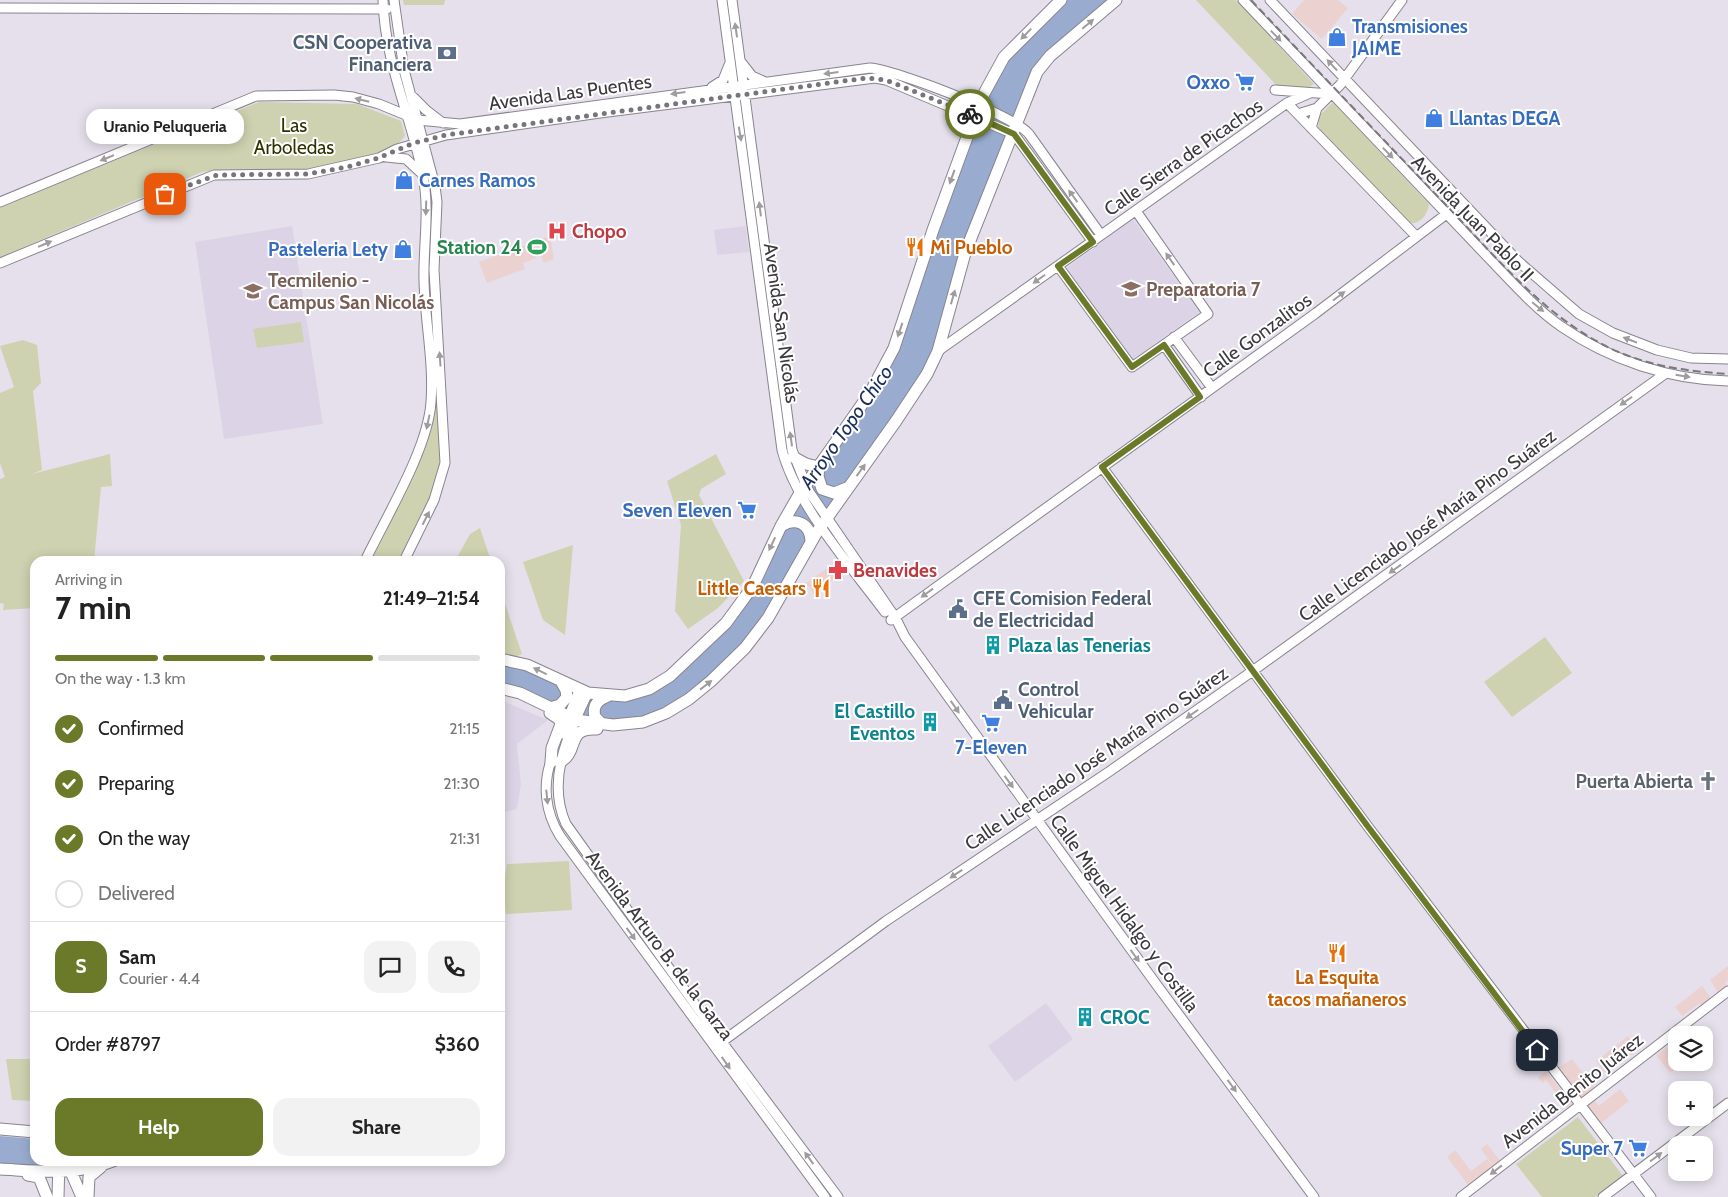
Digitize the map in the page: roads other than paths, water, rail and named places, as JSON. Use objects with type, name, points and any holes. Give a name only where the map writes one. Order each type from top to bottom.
[{"type":"main road","points":[[505,660],[519,662],[583,692],[608,696],[636,693],[670,676],[726,623],[752,586],[783,524],[870,392],[894,348],[933,230],[979,112],[1004,57],[1061,0]]},
{"type":"main road","points":[[505,691],[559,719],[561,726],[552,748],[558,757],[566,757],[576,736],[583,730],[636,728],[653,723],[712,681],[757,634],[822,519],[896,421],[927,374],[938,351],[965,253],[1032,81],[1044,63],[1116,0]]},
{"type":"main road","points":[[794,457],[806,464],[819,468]]},
{"type":"main road","points":[[819,468],[822,489],[830,493],[844,490]]},
{"type":"main road","points":[[783,524],[801,522],[811,538]]},
{"type":"main road","points":[[550,708],[560,705],[567,698],[566,690],[561,682]]},
{"type":"main road","points":[[505,690],[520,693],[572,718],[602,724],[643,722],[666,713]]},
{"type":"main road","points":[[602,724],[595,717],[595,706],[599,700],[608,696]]},
{"type":"main road","points":[[0,1129],[30,1132]]},
{"type":"main road","points":[[0,1136],[30,1139]]},
{"type":"main road","points":[[0,1169],[12,1170],[44,1166],[70,1166]]},
{"type":"main road","points":[[58,1197],[70,1166]]},
{"type":"main road","points":[[70,1166],[82,1197]]},
{"type":"main road","points":[[88,1197],[89,1177],[106,1166]]},
{"type":"main road","points":[[12,1170],[39,1178],[47,1197]]},
{"type":"street","name":"Avenida San Nicolás","points":[[722,0],[782,450],[789,472],[894,620]]},
{"type":"street","name":"Avenida San Nicolás","points":[[732,0],[794,457],[804,491]]},
{"type":"street","name":"Avenida Juan Pablo II","points":[[1243,0],[1530,301],[1561,327],[1611,354],[1666,373],[1728,381]]},
{"type":"street","name":"Avenida Juan Pablo II","points":[[1270,0],[1519,262],[1579,314],[1613,333],[1657,350],[1691,358],[1728,359]]},
{"type":"street","points":[[1298,114],[1317,108],[1345,79],[1402,0]]},
{"type":"street","points":[[367,556],[421,445],[428,425],[431,403],[431,370],[424,282],[427,200],[423,174],[388,52],[383,5]]},
{"type":"street","points":[[0,8],[395,5],[400,51],[431,165],[436,202],[434,270],[445,463],[434,500],[406,556]]},
{"type":"street","points":[[740,59],[752,76],[763,81]]},
{"type":"street","points":[[707,89],[722,80],[730,60]]},
{"type":"street","name":"Avenida Las Puentes","points":[[0,202],[256,96],[334,95],[378,104],[407,118],[444,124],[468,123],[763,81],[875,68],[887,70],[1028,134],[1101,235]]},
{"type":"street","name":"Avenida Las Puentes","points":[[0,263],[214,176],[308,174],[378,158],[414,143],[446,135],[875,78],[886,80],[979,112]]},
{"type":"street","points":[[1275,90],[1331,94]]},
{"type":"street","name":"Calle Sierra de Picachos","points":[[938,351],[1287,103],[1310,92]]},
{"type":"street","points":[[410,93],[426,110],[444,124]]},
{"type":"street","points":[[748,114],[752,102],[762,93]]},
{"type":"street","points":[[714,100],[727,104],[737,115]]},
{"type":"street","points":[[1287,103],[1416,236]]},
{"type":"street","points":[[533,123],[533,118],[576,111],[584,106]]},
{"type":"street","points":[[1311,128],[1317,108]]},
{"type":"street","name":"Avenida Las Puentes","points":[[1014,128],[1093,242]]},
{"type":"street","points":[[431,165],[435,145],[446,135]]},
{"type":"street","points":[[378,158],[393,156],[406,159],[423,174]]},
{"type":"street","name":"Calle Gonzalitos","points":[[894,620],[960,568],[1200,397],[1461,202]]},
{"type":"street","points":[[1409,228],[1426,223],[1433,216],[1437,205]]},
{"type":"street","points":[[1058,266],[1132,367],[1208,314],[1136,211]]},
{"type":"street","points":[[1174,337],[1212,388]]},
{"type":"street","points":[[1164,345],[1200,397]]},
{"type":"street","name":"Calle Licenciado José María Pino Suárez","points":[[719,1044],[886,921],[1037,820],[1254,670],[1666,373]]},
{"type":"street","points":[[1102,467],[1254,670],[1374,836],[1650,1197]]},
{"type":"street","name":"Calle Miguel Hidalgo y Costilla","points":[[894,620],[1037,820],[1314,1197]]},
{"type":"street","name":"Avenida Arturo B. de la Garza","points":[[583,692],[546,786],[550,814],[557,831],[578,863],[838,1197]]},
{"type":"street","name":"Avenida Arturo B. de la Garza","points":[[558,757],[557,785],[561,811],[569,830],[825,1197]]},
{"type":"street","points":[[578,863],[587,856]]},
{"type":"street","name":"Avenida Benito Juárez","points":[[1461,1197],[1728,990]]},
{"type":"street","points":[[1603,1197],[1728,1103]]},
{"type":"water","points":[[1061,0],[1116,0],[1050,56],[965,253],[938,351],[852,482],[757,635],[666,713],[602,724],[505,690],[505,661],[588,693],[649,689],[726,623],[781,526],[879,378],[991,81]]},
{"type":"water","points":[[0,1136],[30,1139],[30,1166],[64,1166],[0,1169]]},
{"type":"railway","points":[[1251,0],[1500,262],[1557,315],[1600,343],[1631,357],[1679,369],[1728,374]]},
{"type":"place","name":"Transmisiones JAIME","points":[[1337,37]]},
{"type":"place","name":"CSN Cooperativa Financiera","points":[[447,53]]},
{"type":"place","name":"Oxxo","points":[[1245,82]]},
{"type":"place","name":"Llantas DEGA","points":[[1434,118]]},
{"type":"place","name":"Carnes Ramos","points":[[404,180]]},
{"type":"place","name":"Uranio Peluqueria","points":[[165,194]]},
{"type":"place","name":"Chopo","points":[[557,231]]},
{"type":"place","name":"Station 24","points":[[537,247]]},
{"type":"place","name":"Mi Pueblo","points":[[915,247]]},
{"type":"place","name":"Pasteleria Lety","points":[[403,249]]},
{"type":"place","name":"Preparatoria 7","points":[[1131,289]]},
{"type":"place","name":"Tecmilenio - Campus San Nicolás","points":[[253,291]]},
{"type":"place","name":"Seven Eleven","points":[[747,510]]},
{"type":"place","name":"Benavides","points":[[838,570]]},
{"type":"place","name":"Little Caesars","points":[[821,588]]},
{"type":"place","name":"CFE Comision Federal de Electricidad","points":[[958,609]]},
{"type":"place","name":"Plaza las Tenerias","points":[[993,645]]},
{"type":"place","name":"Control Vehicular","points":[[1003,700]]},
{"type":"place","name":"El Castillo Eventos","points":[[930,722]]},
{"type":"place","name":"7-Eleven","points":[[991,723]]},
{"type":"place","name":"Puerta Abierta","points":[[1708,781]]},
{"type":"place","name":"La Esquita tacos mañaneros","points":[[1337,953]]},
{"type":"place","name":"CROC","points":[[1085,1017]]},
{"type":"place","name":"Super 7","points":[[1638,1148]]},
{"type":"park label","name":"Las Arboledas","points":[[294,136]]},
{"type":"water label","name":"Arroyo Topo Chico","points":[[846,427]]}]
